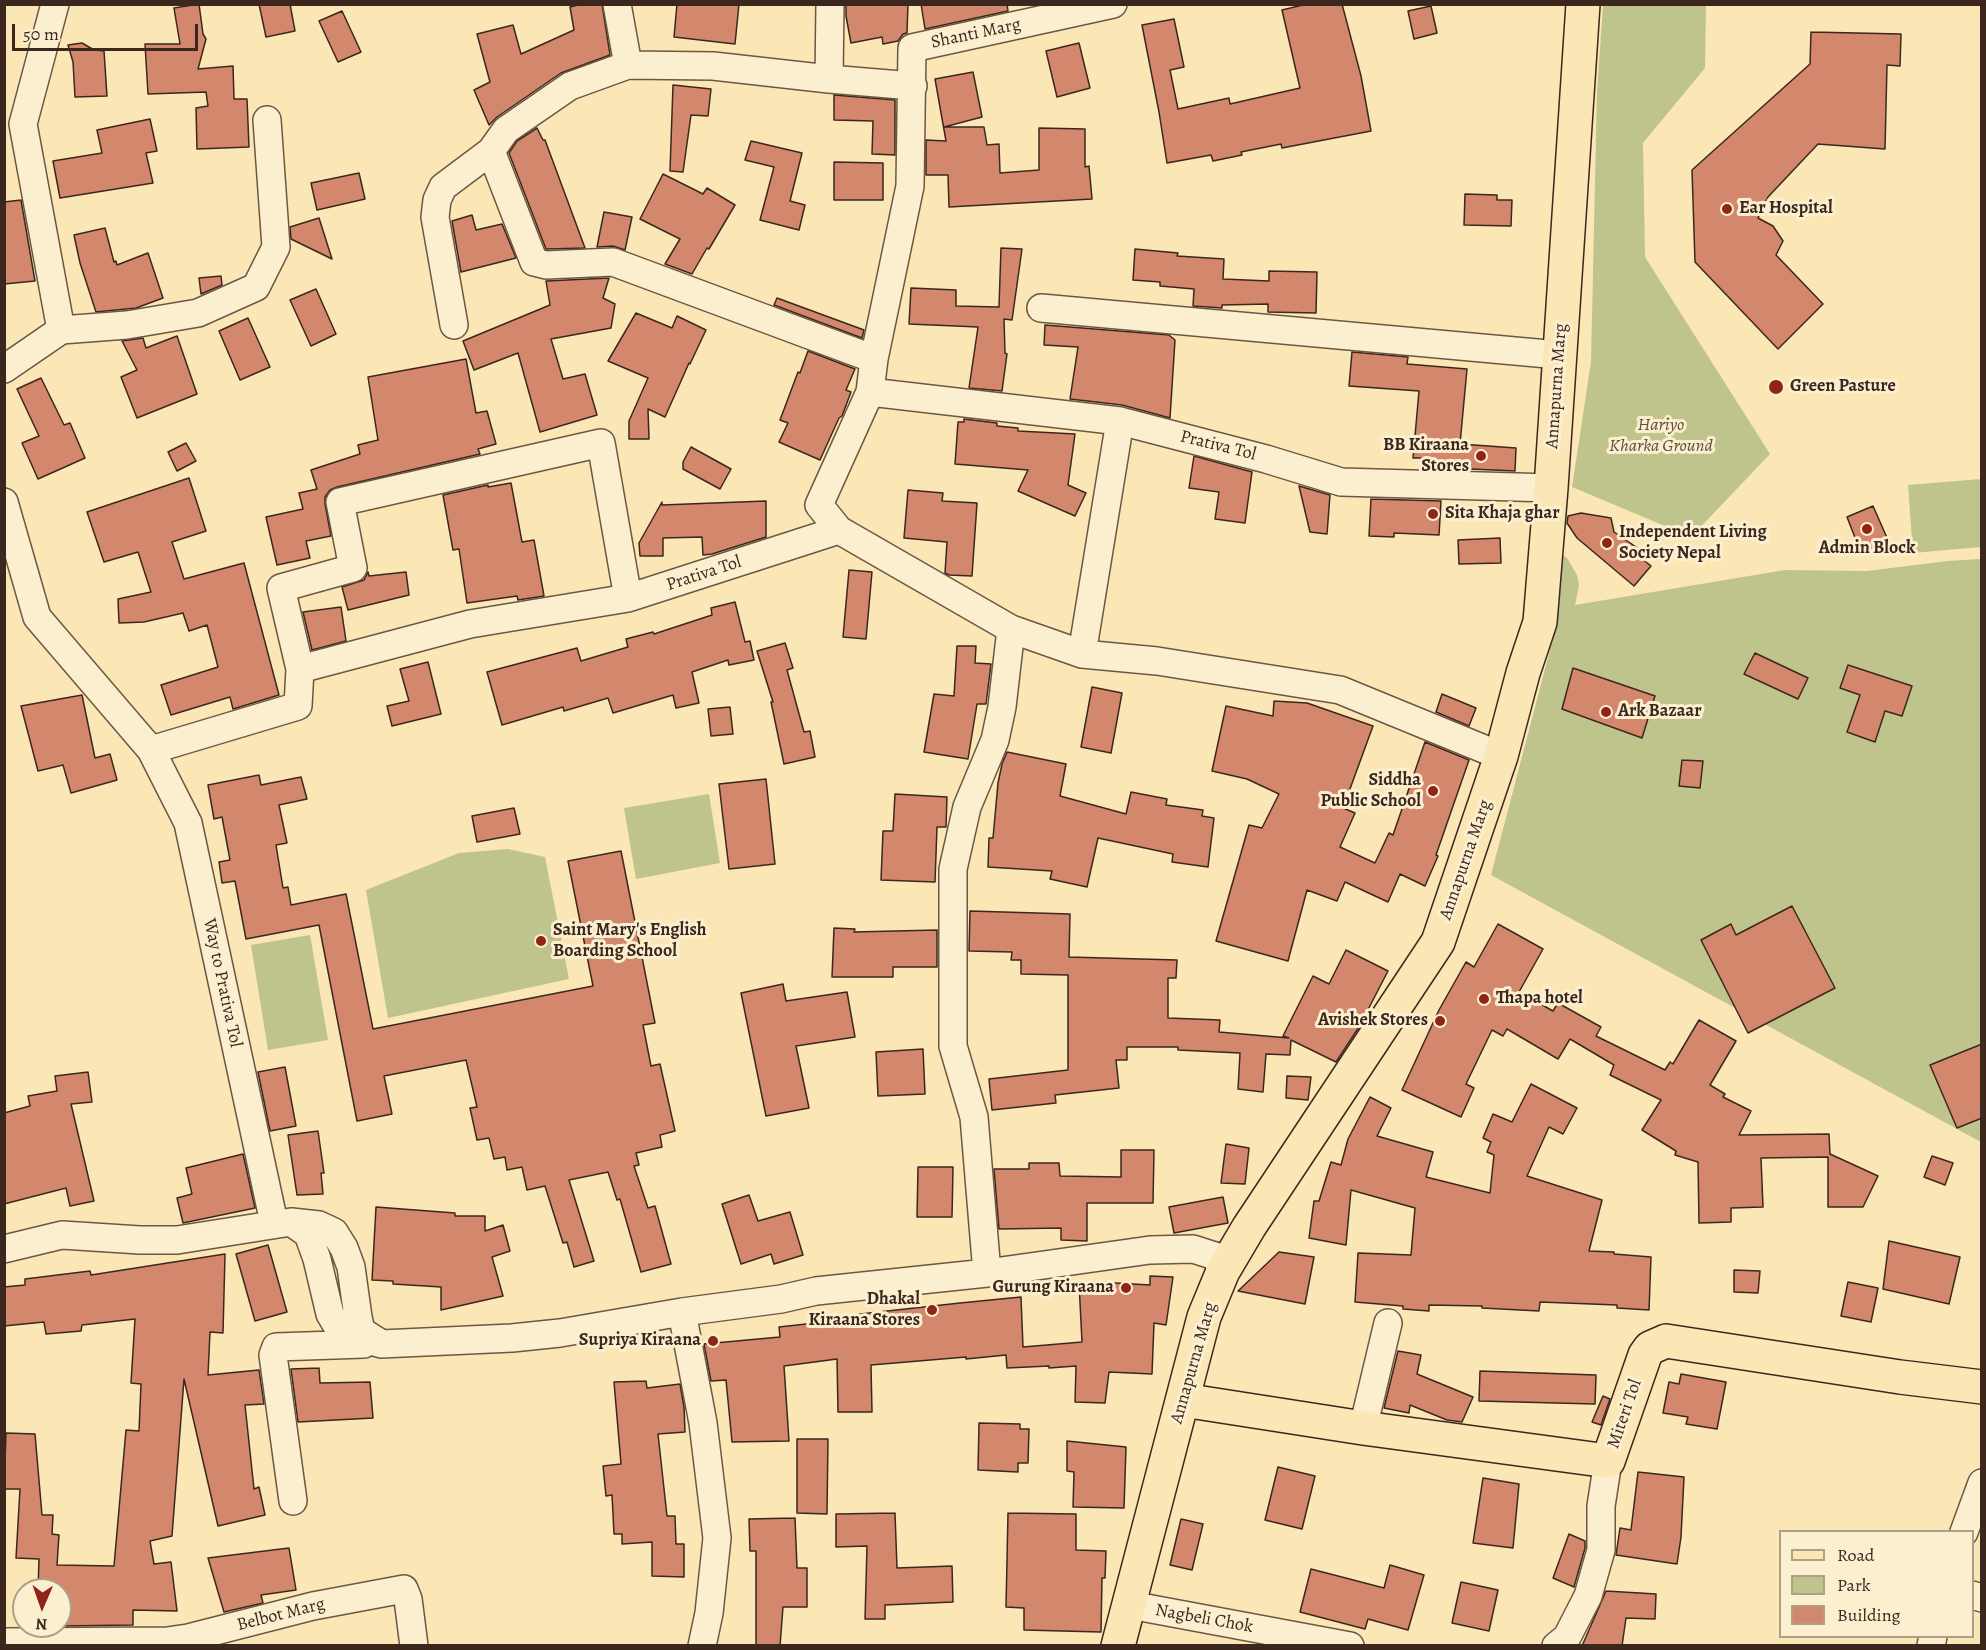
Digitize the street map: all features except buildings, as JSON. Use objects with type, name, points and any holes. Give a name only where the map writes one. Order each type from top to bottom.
[{"type":"main road","name":"Annapurna Marg","points":[[1118,1646],[1204,1317],[1223,1271],[1249,1227],[1438,942],[1501,756],[1523,673],[1540,622],[1583,4]]},
{"type":"main road","name":"Miteri Tol","points":[[1183,1400],[1363,1428],[1608,1461],[1645,1355],[1650,1348],[1666,1341],[1900,1377],[1982,1387]]},
{"type":"street","points":[[54,4],[23,124],[61,330]]},
{"type":"street","points":[[617,4],[628,65]]},
{"type":"street","points":[[829,79],[830,4]]},
{"type":"street","name":"Shanti Marg","points":[[912,86],[912,48],[1113,4]]},
{"type":"street","points":[[454,325],[435,217],[437,200],[443,187],[490,151],[506,129],[570,86],[628,65],[713,66],[912,86],[910,186],[874,359],[870,392],[819,506],[839,530],[1011,629],[1082,654],[1157,661],[1340,690],[1501,756]]},
{"type":"street","points":[[4,369],[61,330],[127,324],[198,313],[256,287],[276,247],[267,120]]},
{"type":"street","points":[[490,151],[534,262],[546,265],[613,262],[874,359]]},
{"type":"street","points":[[1041,308],[1559,355]]},
{"type":"street","name":"Prativa Tol","points":[[870,392],[1120,420],[1266,459],[1341,482],[1551,488]]},
{"type":"street","points":[[1082,654],[1120,420]]},
{"type":"street","points":[[151,750],[298,706],[300,669],[281,588],[353,568],[340,502],[601,443],[628,598]]},
{"type":"street","name":"Way to Prativa Tol","points":[[4,502],[37,617],[151,750],[188,823],[283,1222]]},
{"type":"street","name":"Prativa Tol","points":[[300,669],[470,624],[628,598],[839,530]]},
{"type":"street","points":[[987,1273],[974,1117],[953,1046],[953,869],[967,807],[995,740],[1002,707],[1011,629]]},
{"type":"street","points":[[4,1249],[62,1235],[177,1240],[283,1222],[308,1234],[330,1314],[340,1331],[381,1344]]},
{"type":"street","points":[[293,1501],[273,1355],[276,1347],[512,1338],[560,1333],[816,1292],[987,1273],[1150,1250],[1193,1249],[1215,1256],[1223,1271]]},
{"type":"street","points":[[682,1312],[703,1422],[717,1538],[709,1613],[702,1646]]},
{"type":"street","points":[[1363,1428],[1388,1323]]},
{"type":"street","points":[[1556,1646],[1567,1638],[1588,1596],[1601,1550],[1600,1506],[1608,1461]]},
{"type":"street","points":[[1965,1530],[1982,1483]]},
{"type":"street","name":"Belbot Marg","points":[[4,1642],[167,1641],[188,1638],[313,1606],[404,1589],[408,1599],[414,1646]]},
{"type":"street","name":"Nagbeli Chok","points":[[1130,1605],[1350,1646]]},
{"type":"green space","name":"Hariyo Kharka Ground","points":[[1603,5],[1706,5],[1705,68],[1643,143],[1645,257],[1770,454],[1691,537],[1572,487],[1591,362],[1597,92]]},
{"type":"green space","points":[[1981,479],[1981,547],[1913,553],[1908,485]]},
{"type":"green space","points":[[1559,552],[1567,558],[1577,575],[1579,585],[1575,605],[1785,570],[1867,571],[1981,559],[1981,1142],[1491,875],[1557,623]]},
{"type":"green space","points":[[709,794],[720,863],[636,879],[624,808]]},
{"type":"green space","points":[[508,849],[545,857],[569,979],[388,1018],[366,890],[459,853]]},
{"type":"green space","points":[[310,935],[328,1040],[268,1050],[251,945]]},
{"type":"place","name":"Ear Hospital","points":[[1727,209]]},
{"type":"place","name":"Green Pasture","points":[[1776,387]]},
{"type":"place","name":"BB Kiraana Stores","points":[[1481,456]]},
{"type":"place","name":"Sita Khaja ghar","points":[[1433,514]]},
{"type":"place","name":"Admin Block","points":[[1867,529]]},
{"type":"place","name":"Independent Living Society Nepal","points":[[1607,543]]},
{"type":"place","name":"Ark Bazaar","points":[[1606,712]]},
{"type":"place","name":"Siddha Public School","points":[[1433,791]]},
{"type":"place","name":"Saint Mary's English Boarding School","points":[[541,941]]},
{"type":"place","name":"Thapa hotel","points":[[1484,999]]},
{"type":"place","name":"Avishek Stores","points":[[1440,1021]]},
{"type":"place","name":"Gurung Kiraana","points":[[1126,1288]]},
{"type":"place","name":"Dhakal Kiraana Stores","points":[[932,1310]]},
{"type":"place","name":"Supriya Kiraana","points":[[713,1341]]}]
